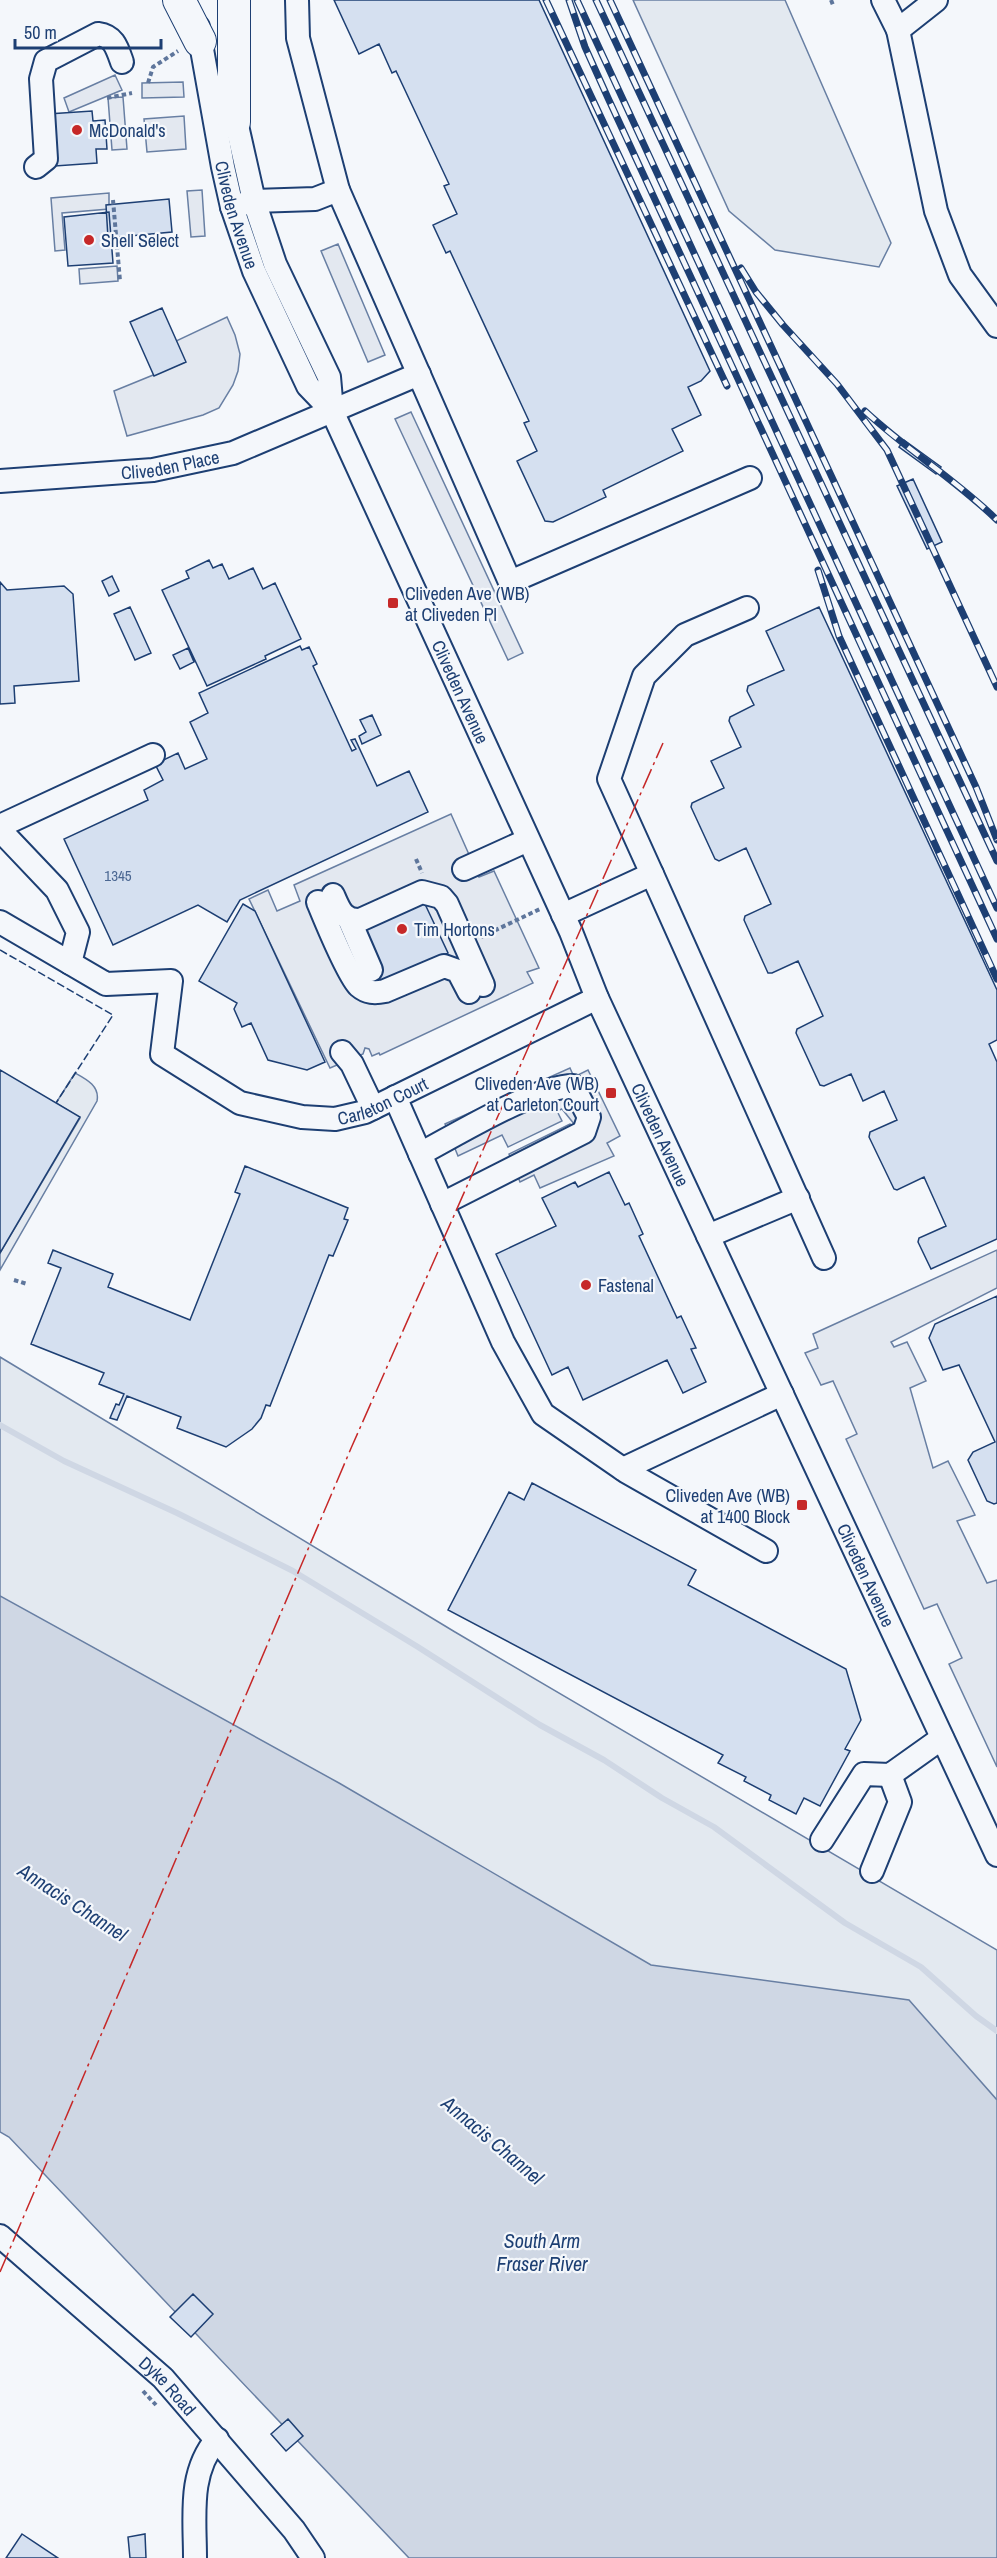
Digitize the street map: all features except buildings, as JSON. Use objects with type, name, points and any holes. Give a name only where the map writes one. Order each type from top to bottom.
[{"type":"highway","points":[[178,0],[190,44]]},
{"type":"highway","points":[[234,0],[234,122]]},
{"type":"street","name":"Cliveden Avenue","points":[[193,0],[190,44],[232,207],[254,271],[308,386],[332,411]]},
{"type":"street","name":"Cliveden Avenue","points":[[218,0],[225,36],[234,122],[254,201],[275,264],[328,377],[332,411],[563,915],[597,998],[997,1855]]},
{"type":"street","points":[[297,0],[298,38],[338,190],[510,582],[750,478]]},
{"type":"street","points":[[884,0],[898,30],[936,211],[960,275],[997,326]]},
{"type":"street","points":[[898,30],[936,0]]},
{"type":"street","points":[[36,167],[46,159],[41,79],[46,61],[53,55],[99,34],[106,35],[113,41],[120,56]]},
{"type":"street","points":[[232,207],[254,201],[315,199],[338,190]]},
{"type":"street","name":"Cliveden Place","points":[[0,481],[153,470],[233,453],[419,374]]},
{"type":"street","points":[[747,608],[685,635],[644,676],[609,779],[824,1258]]},
{"type":"street","points":[[0,922],[70,963],[78,932],[57,890],[0,828],[153,756]]},
{"type":"street","points":[[461,862],[525,833]]},
{"type":"street","points":[[563,915],[652,874]]},
{"type":"street","points":[[349,919],[360,920],[422,892],[441,897],[447,904],[465,944],[476,988],[458,971],[444,966],[385,991],[375,993],[367,991],[353,978],[325,898],[349,919],[372,970]]},
{"type":"street","name":"Carleton Court","points":[[70,963],[106,984],[171,981],[162,1054],[240,1103],[302,1117],[335,1119],[373,1108],[597,998]]},
{"type":"street","points":[[342,1052],[352,1064],[373,1108]]},
{"type":"street","points":[[420,1154],[534,1095],[561,1086],[573,1086],[589,1117],[584,1132],[442,1204]]},
{"type":"street","points":[[395,1097],[503,1342],[543,1414],[623,1469],[766,1551]]},
{"type":"street","points":[[708,1236],[798,1198]]},
{"type":"street","points":[[623,1469],[782,1394]]},
{"type":"street","points":[[822,1840],[864,1774],[890,1775],[942,1738]]},
{"type":"street","points":[[872,1871],[900,1802],[890,1775]]},
{"type":"street","name":"Dyke Road","points":[[0,2236],[163,2378],[294,2530],[313,2558]]},
{"type":"street","points":[[195,2558],[194,2484],[205,2452],[217,2439]]},
{"type":"path","points":[[148,83],[153,68],[190,44]]},
{"type":"path","points":[[106,98],[132,93]]},
{"type":"path","points":[[113,200],[120,281]]},
{"type":"path","points":[[465,944],[517,921]]},
{"type":"path","points":[[14,1280],[27,1284]]},
{"type":"shaded area","points":[[633,0],[785,0],[891,243],[879,267],[775,250],[729,211]]},
{"type":"shaded area","points":[[115,75],[122,90],[69,112],[64,98]]},
{"type":"shaded area","points":[[183,82],[184,97],[142,98],[142,83]]},
{"type":"shaded area","points":[[123,97],[127,149],[112,150],[108,98]]},
{"type":"shaded area","points":[[184,116],[186,149],[147,152],[144,119]]},
{"type":"shaded area","points":[[202,190],[205,236],[191,237],[187,191]]},
{"type":"shaded area","points":[[109,193],[109,209],[62,213],[65,250],[55,251],[51,198]]},
{"type":"shaded area","points":[[338,244],[385,355],[368,362],[321,251]]},
{"type":"shaded area","points":[[117,266],[118,281],[80,284],[79,269]]},
{"type":"shaded area","points":[[227,317],[240,354],[233,385],[219,408],[203,415],[127,436],[114,391],[185,362],[176,341]]},
{"type":"shaded area","points":[[411,412],[523,653],[508,660],[395,419]]},
{"type":"shaded area","points":[[451,814],[479,877],[494,871],[539,968],[527,972],[533,983],[380,1055],[379,1053],[372,1056],[369,1049],[365,1048],[363,1054],[330,1068],[249,899],[268,890],[277,911],[300,901],[294,885]]},
{"type":"shaded area","points":[[570,1068],[574,1077],[588,1070],[620,1136],[607,1143],[614,1156],[540,1188],[534,1175],[520,1182],[509,1154],[570,1124],[574,1133],[579,1130],[562,1109],[557,1111],[562,1121],[508,1147],[502,1135],[458,1156],[445,1124]]},
{"type":"shaded area","points":[[75,1073],[94,1087],[97,1101],[0,1270],[0,1253],[80,1118],[56,1103]]},
{"type":"shaded area","points":[[997,1250],[997,1288],[891,1342],[894,1347],[907,1342],[926,1381],[910,1388],[933,1468],[948,1461],[975,1515],[957,1521],[987,1583],[997,1580],[997,1767],[949,1664],[962,1658],[937,1604],[924,1609],[846,1439],[857,1434],[833,1381],[821,1385],[805,1353],[818,1348],[813,1334]]},
{"type":"shaded area","points":[[0,1357],[455,1632],[997,1950],[997,2314],[0,1634]]},
{"type":"water","name":"South Arm Fraser River","points":[[0,1596],[339,1783],[651,1965],[909,2000],[997,2100],[997,2558],[409,2558],[9,2137],[0,2132]]},
{"type":"waterway","points":[[0,1425],[64,1461],[177,1513],[293,1571],[540,1725],[604,1760],[662,1798],[714,1827],[845,1923],[921,1967],[976,2016],[997,2031]]},
{"type":"railway","points":[[546,0],[727,386]]},
{"type":"railway","points":[[569,0],[585,47],[608,98],[997,939]]},
{"type":"railway","points":[[577,0],[997,908]]},
{"type":"railway","points":[[596,0],[997,861]]},
{"type":"railway","points":[[610,0],[976,787],[997,840]]},
{"type":"railway","points":[[741,268],[756,292],[837,384],[887,450],[997,687]]},
{"type":"railway","points":[[865,411],[997,520]]},
{"type":"railway","points":[[818,570],[839,636],[997,979]]},
{"type":"fence","points":[[0,950],[113,1015],[56,1103]]},
{"type":"power","points":[[0,2272],[352,1446],[663,743]]},
{"type":"place","name":"McDonald's","points":[[77,130]]},
{"type":"place","name":"Shell Select","points":[[89,240]]},
{"type":"place","name":"Cliveden Ave (WB) at Cliveden Pl","points":[[393,603]]},
{"type":"place","name":"Tim Hortons","points":[[402,929]]},
{"type":"place","name":"Cliveden Ave (WB) at Carleton Court","points":[[611,1093]]},
{"type":"place","name":"Fastenal","points":[[586,1285]]},
{"type":"place","name":"Cliveden Ave (WB) at 1400 Block","points":[[802,1505]]},
{"type":"water label","name":"Annacis Channel","points":[[73,1902]]},
{"type":"water label","name":"Annacis Channel","points":[[493,2140]]}]
